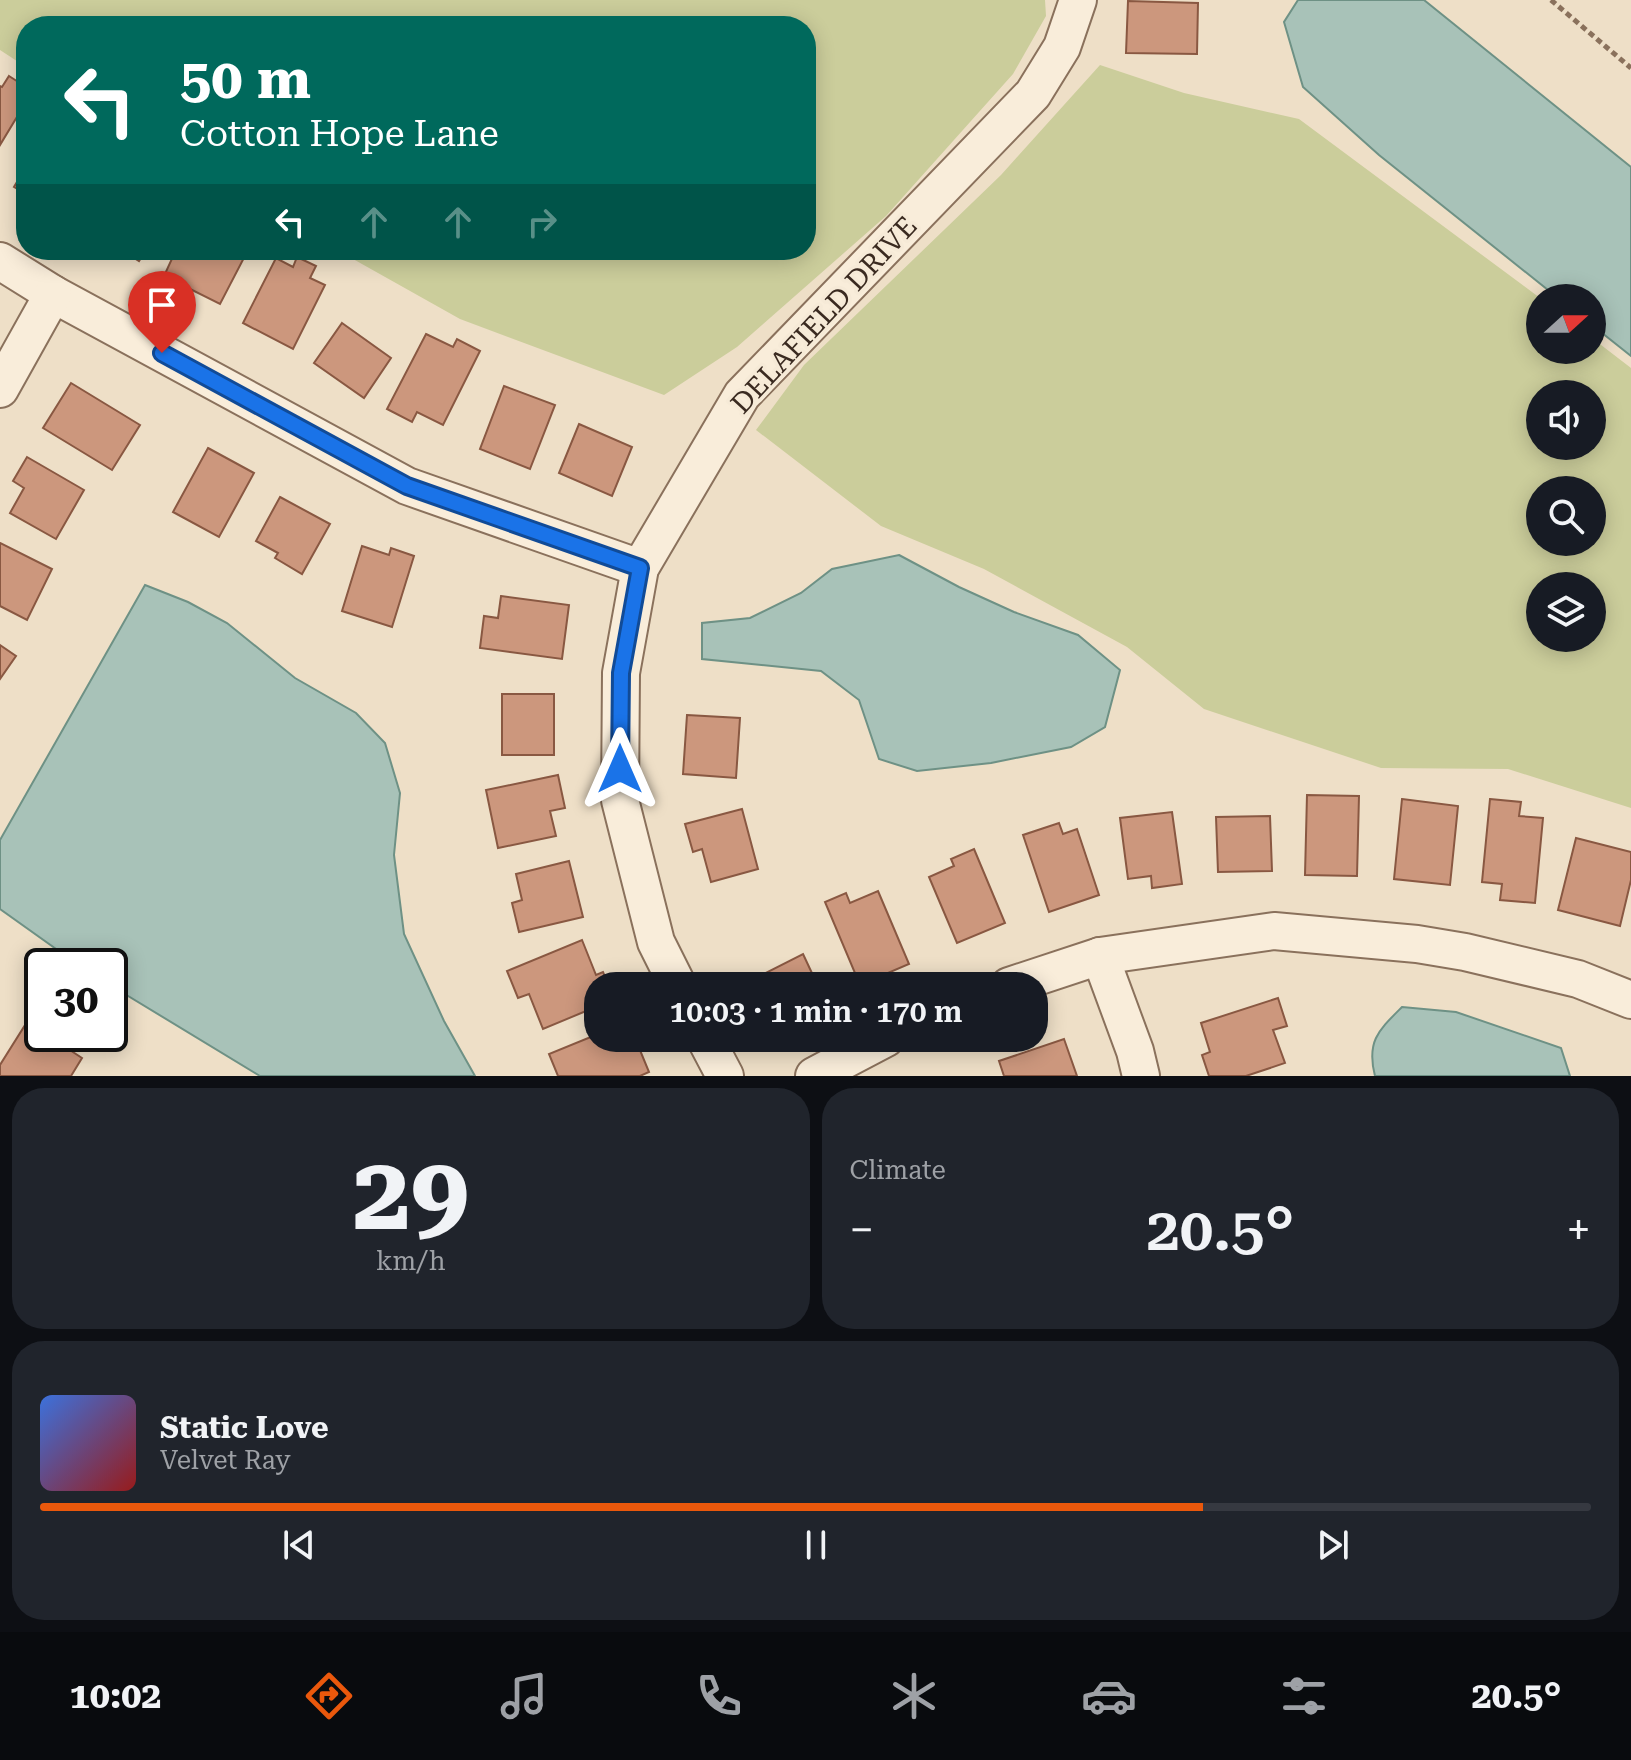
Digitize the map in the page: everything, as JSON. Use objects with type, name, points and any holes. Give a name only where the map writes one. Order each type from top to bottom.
[{"type":"street","name":"DELAFIELD DRIVE","points":[[671,972],[656,942],[620,800],[621,673],[640,568],[742,395],[1033,94],[1062,47],[1078,0]]},
{"type":"street","points":[[0,261],[53,294],[407,486],[640,568]]},
{"type":"street","points":[[0,389],[53,294]]},
{"type":"street","points":[[1048,973],[1100,956],[1274,931],[1417,944],[1465,952],[1578,979],[1631,1000]]},
{"type":"street","points":[[1100,956],[1135,1051],[1141,1076]]},
{"type":"street","points":[[712,1052],[725,1076]]},
{"type":"street","points":[[814,1076],[859,1052]]},
{"type":"path","points":[[1551,0],[1631,68]]},
{"type":"green space","points":[[0,0],[1045,0],[1046,16],[1013,74],[886,216],[737,347],[664,395],[460,319],[355,260],[816,260],[816,16],[16,16],[16,60],[0,50]]},
{"type":"green space","points":[[1100,65],[1184,93],[1299,119],[1526,288],[1526,364],[1606,364],[1606,349],[1631,368],[1631,808],[1508,769],[1381,768],[1204,709],[1127,647],[984,569],[881,526],[756,430],[804,365],[1001,175]]},
{"type":"shaded area","points":[[1298,0],[1424,0],[1631,167],[1631,356],[1606,336],[1606,284],[1540,284],[1379,155],[1303,87],[1284,22]]},
{"type":"shaded area","points":[[899,555],[1014,612],[1078,635],[1120,670],[1105,727],[1071,747],[991,763],[917,771],[879,759],[859,700],[821,671],[702,659],[702,623],[750,618],[801,593],[832,569]]},
{"type":"shaded area","points":[[145,585],[188,602],[227,623],[295,678],[356,713],[385,743],[400,793],[394,855],[404,934],[444,1021],[475,1076],[260,1076],[128,996],[128,948],[55,948],[0,909],[0,840]]},
{"type":"shaded area","points":[[1402,1007],[1456,1012],[1561,1048],[1570,1076],[1375,1076],[1372,1054],[1376,1037]]},
{"type":"building","points":[[1128,1],[1198,3],[1197,54],[1126,53]]},
{"type":"building","points":[[9,76],[16,81],[16,119],[0,145],[0,86]]},
{"type":"building","points":[[171,260],[243,260],[220,304],[164,276]]},
{"type":"building","points":[[275,260],[293,267],[296,260],[316,266],[310,278],[325,285],[293,349],[243,323]]},
{"type":"building","points":[[342,323],[391,358],[364,398],[314,363]]},
{"type":"building","points":[[426,334],[453,347],[457,339],[480,351],[443,425],[417,412],[412,422],[387,409]]},
{"type":"building","points":[[71,383],[140,425],[112,470],[43,428]]},
{"type":"building","points":[[504,386],[555,405],[530,469],[480,449]]},
{"type":"building","points":[[579,424],[632,447],[612,496],[559,473]]},
{"type":"building","points":[[208,448],[254,473],[219,537],[173,512]]},
{"type":"building","points":[[27,457],[84,490],[56,539],[10,513],[24,488],[13,481]]},
{"type":"building","points":[[280,497],[330,524],[302,574],[275,558],[278,553],[256,541]]},
{"type":"building","points":[[0,543],[52,569],[27,620],[0,606]]},
{"type":"building","points":[[362,546],[389,555],[391,548],[414,556],[392,627],[342,611]]},
{"type":"building","points":[[501,596],[569,605],[562,659],[480,648],[484,616],[498,618]]},
{"type":"building","points":[[0,645],[16,656],[0,679]]},
{"type":"building","points":[[502,694],[554,694],[554,755],[502,755]]},
{"type":"building","points":[[687,715],[740,718],[736,778],[683,774]]},
{"type":"building","points":[[558,775],[565,808],[550,811],[556,836],[498,848],[486,790]]},
{"type":"building","points":[[1307,795],[1359,796],[1357,876],[1305,875]]},
{"type":"building","points":[[1402,799],[1458,806],[1450,885],[1394,879]]},
{"type":"building","points":[[1490,799],[1521,802],[1519,816],[1543,818],[1535,903],[1500,900],[1502,884],[1482,882]]},
{"type":"building","points":[[742,809],[758,869],[711,882],[702,849],[693,852],[685,824]]},
{"type":"building","points":[[1172,812],[1182,884],[1152,888],[1151,876],[1128,879],[1120,818]]},
{"type":"building","points":[[1270,816],[1272,871],[1218,872],[1216,817]]},
{"type":"building","points":[[1059,823],[1063,834],[1077,829],[1099,895],[1049,912],[1023,835]]},
{"type":"building","points":[[1576,838],[1631,852],[1631,880],[1620,926],[1558,910]]},
{"type":"building","points":[[974,849],[1005,923],[957,943],[929,877],[954,866],[951,859]]},
{"type":"building","points":[[569,861],[583,917],[519,932],[512,903],[522,900],[516,874]]},
{"type":"building","points":[[878,891],[909,964],[890,972],[855,972],[825,902],[846,893],[850,903]]},
{"type":"building","points":[[582,940],[595,972],[584,972],[584,1012],[543,1029],[529,994],[518,998],[507,971]]},
{"type":"building","points":[[803,954],[811,972],[768,972]]},
{"type":"building","points":[[1278,998],[1287,1026],[1273,1030],[1285,1063],[1246,1076],[1209,1076],[1202,1055],[1210,1052],[1201,1023]]},
{"type":"building","points":[[24,1027],[24,1052],[73,1052],[82,1058],[71,1076],[0,1076],[0,1065]]},
{"type":"building","points":[[1064,1039],[1077,1076],[1004,1076],[999,1061],[1026,1052],[1048,1052],[1048,1044]]},
{"type":"building","points":[[584,1040],[584,1052],[641,1052],[649,1072],[640,1076],[558,1076],[549,1054]]},
{"type":"route","points":[[162,353],[407,486],[640,568],[621,673],[620,769]]}]
